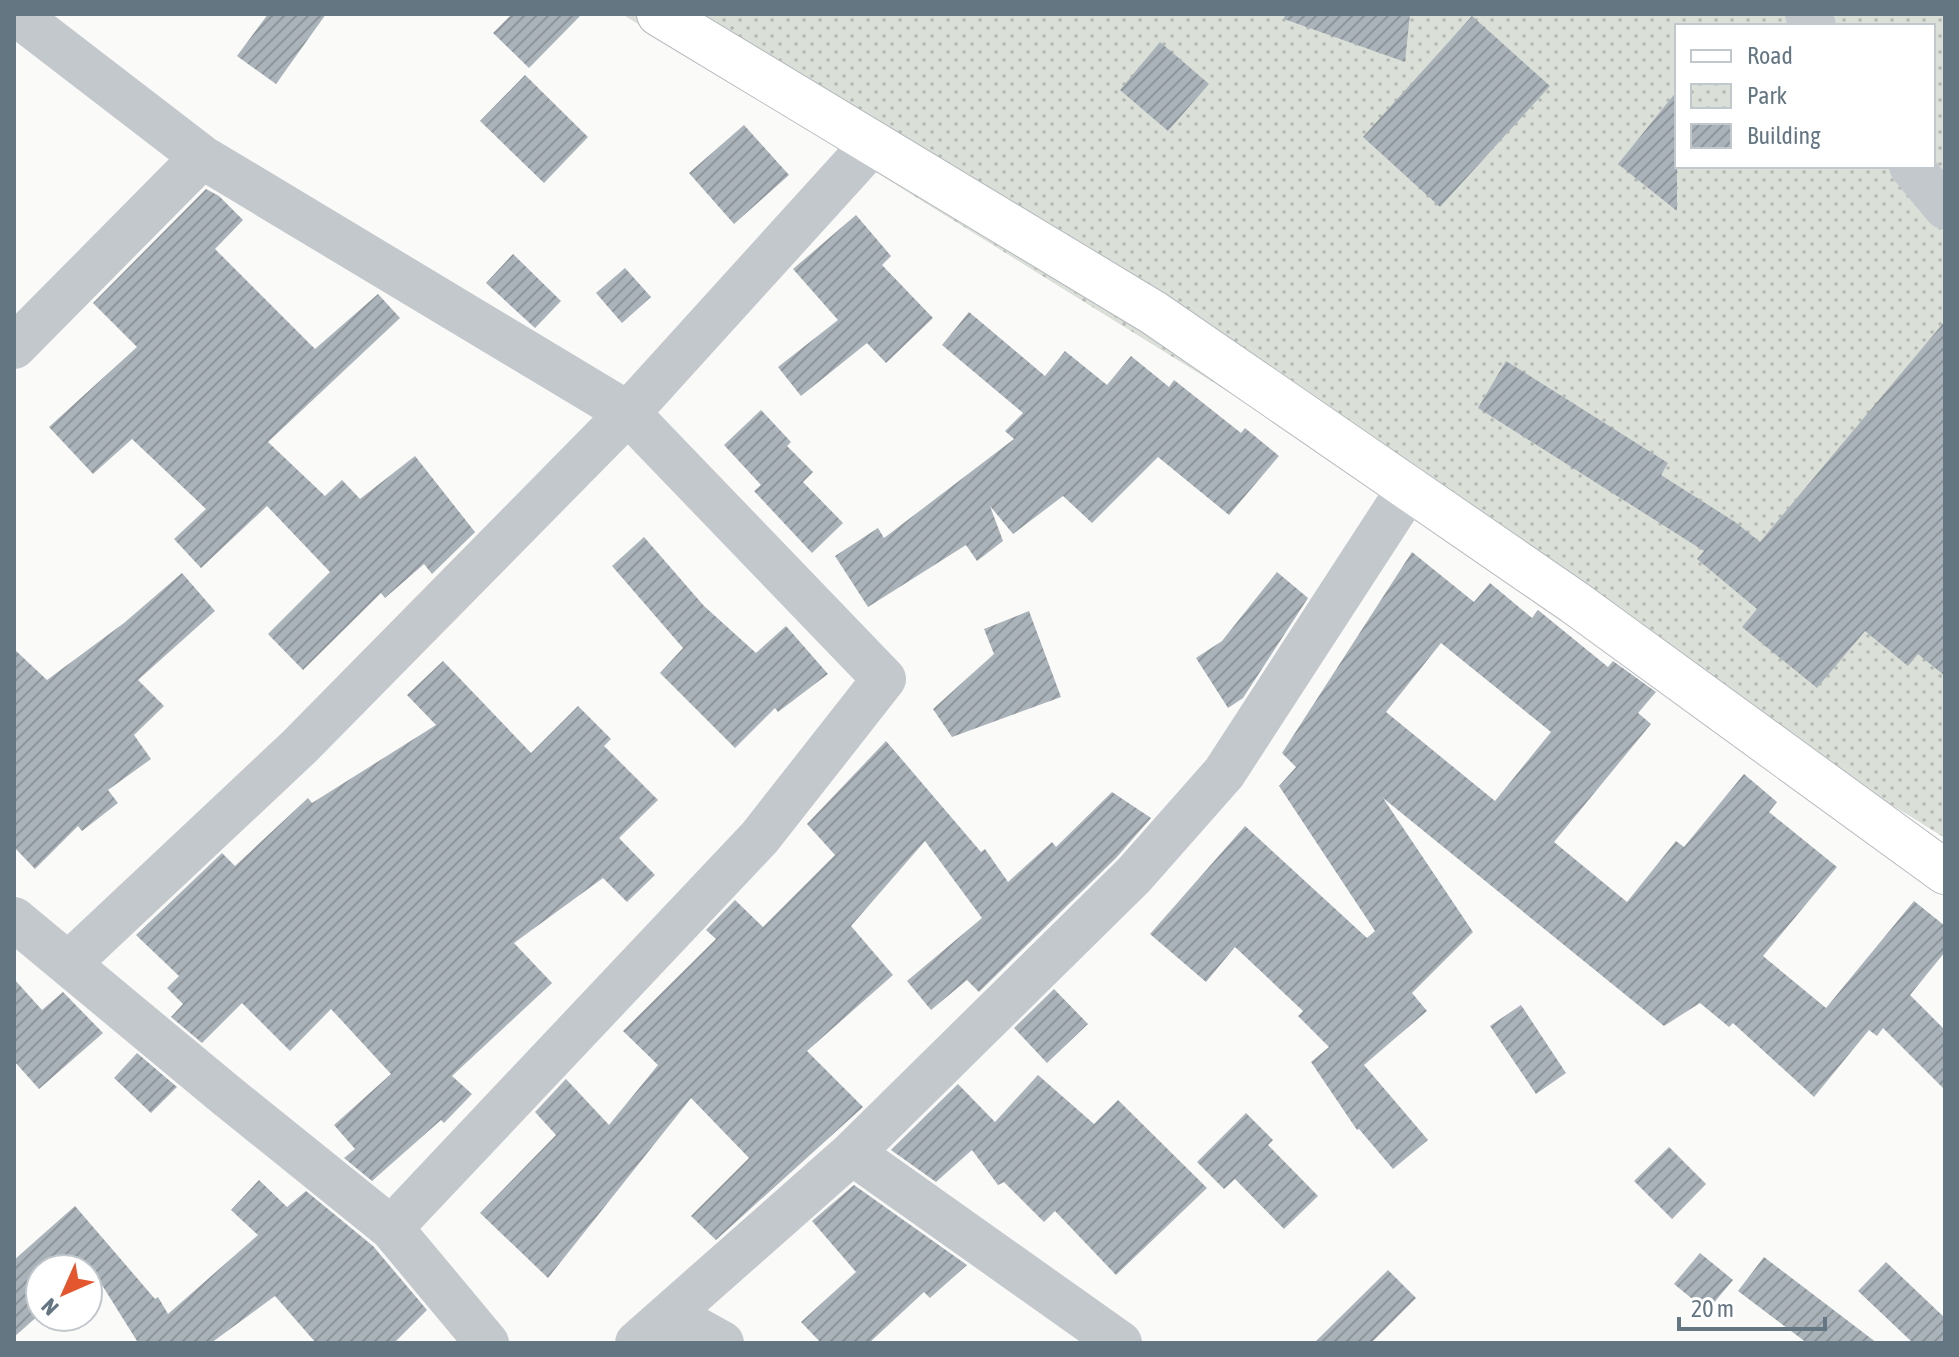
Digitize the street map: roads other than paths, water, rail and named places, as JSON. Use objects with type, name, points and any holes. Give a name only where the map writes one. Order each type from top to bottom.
[{"type":"main road","points":[[659,14],[1154,313],[1574,602],[1945,872]]},
{"type":"street","points":[[16,14],[202,157],[628,413],[884,679],[760,837],[391,1228]]},
{"type":"street","points":[[68,964],[299,747],[628,413],[873,143]]},
{"type":"street","points":[[14,347],[202,157]]},
{"type":"street","points":[[1913,168],[1945,207]]},
{"type":"street","points":[[637,1343],[852,1153],[1134,875],[1224,773],[1409,488]]},
{"type":"street","points":[[14,919],[391,1228],[487,1343]]},
{"type":"street","points":[[852,1153],[1120,1343]]},
{"type":"street","points":[[670,1314],[722,1343]]}]
